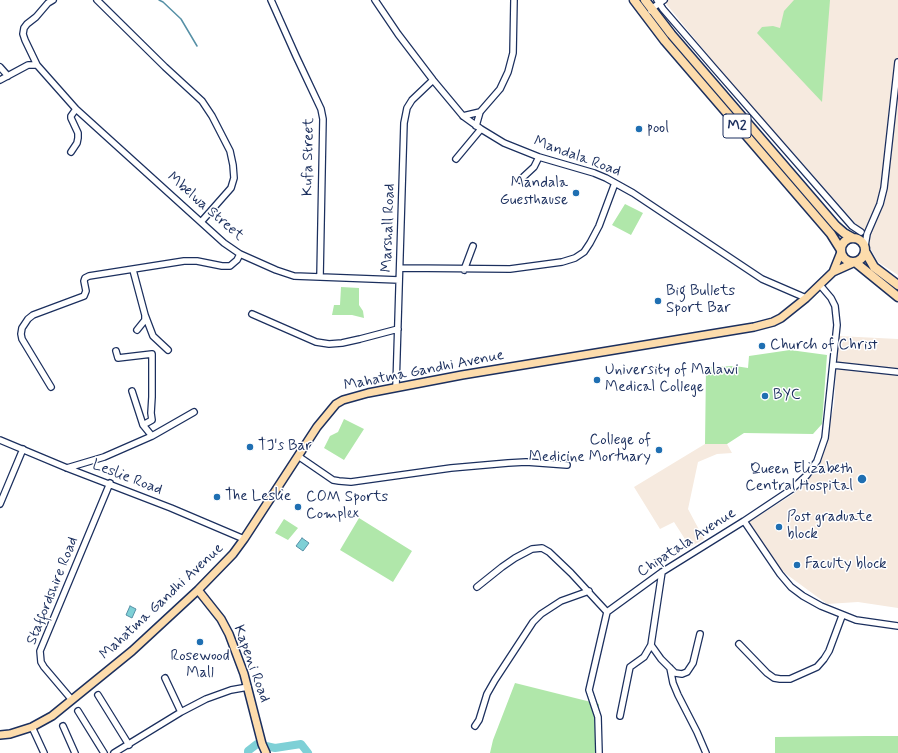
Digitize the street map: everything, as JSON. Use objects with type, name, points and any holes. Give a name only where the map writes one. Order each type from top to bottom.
[{"type":"highway","name":"M2","points":[[634,0],[665,41],[831,234],[844,258],[854,262],[898,297]]},
{"type":"highway","name":"M2","points":[[645,0],[671,34],[836,226],[844,233],[856,236],[861,240],[874,267],[898,285]]},
{"type":"highway","points":[[841,251],[843,243],[849,238],[856,236]]},
{"type":"highway","points":[[854,262],[860,261],[865,249]]},
{"type":"main road","name":"Mahatma Gandhi Avenue","points":[[833,272],[841,251]]},
{"type":"main road","name":"Mahatma Gandhi Avenue","points":[[0,735],[10,734],[32,726],[52,716],[144,640],[198,590],[233,554],[317,426],[336,404],[343,400],[355,395],[396,387],[754,327],[773,322],[781,318],[806,298],[833,272],[854,262]]},
{"type":"main road","name":"Kapeni Road","points":[[198,590],[221,619],[229,634],[248,687],[262,744],[266,753]]},
{"type":"street","name":"Mbelwa Street","points":[[53,0],[48,3],[36,18],[24,28],[23,34],[25,40],[37,65],[76,109],[224,243],[240,254],[286,274],[399,280]]},
{"type":"street","points":[[97,0],[202,101],[212,116],[230,151],[234,178],[231,188],[201,222]]},
{"type":"street","name":"Kufa Street","points":[[271,0],[322,109],[320,277]]},
{"type":"street","name":"Mandala Road","points":[[375,0],[398,34],[433,80],[464,116],[479,127],[504,143],[538,157],[594,173],[615,183],[633,193],[762,279],[806,298]]},
{"type":"street","points":[[464,116],[480,112],[500,89],[508,72],[513,53],[514,0]]},
{"type":"street","points":[[648,20],[651,9],[660,1],[709,62],[852,226],[856,236],[872,222]]},
{"type":"street","points":[[865,249],[867,234],[880,204],[884,188],[898,62]]},
{"type":"street","points":[[0,80],[28,65],[37,65]]},
{"type":"street","points":[[0,67],[8,76]]},
{"type":"street","name":"Marshall Road","points":[[396,387],[404,123],[412,100],[433,80]]},
{"type":"street","points":[[71,152],[76,146],[78,138],[78,133],[71,118],[76,109]]},
{"type":"street","points":[[456,159],[479,127],[480,112]]},
{"type":"street","points":[[520,180],[534,167],[538,157]]},
{"type":"street","points":[[787,169],[796,161]]},
{"type":"street","points":[[400,268],[464,270],[510,269],[555,263],[575,258],[584,252],[590,243],[599,226],[615,183]]},
{"type":"street","points":[[464,270],[472,246]]},
{"type":"street","points":[[50,387],[22,339],[22,328],[33,315],[84,296],[86,291],[84,281],[85,278],[89,276],[184,261],[197,261],[230,266],[237,260],[240,254]]},
{"type":"street","points":[[133,270],[145,315],[154,336],[168,350]]},
{"type":"street","name":"Chipatala Avenue","points":[[607,612],[662,572],[792,489],[813,468],[825,438],[837,314],[832,298],[820,285]]},
{"type":"street","points":[[252,314],[316,342],[329,344],[342,343],[398,329]]},
{"type":"street","points":[[137,330],[144,320],[145,315]]},
{"type":"street","points":[[116,351],[118,358],[152,354],[152,420],[143,425]]},
{"type":"street","points":[[833,365],[898,372]]},
{"type":"street","points":[[132,391],[143,425],[152,436]]},
{"type":"street","points":[[67,468],[104,457],[152,436],[194,412]]},
{"type":"street","name":"Leslie Road","points":[[0,440],[67,468],[110,483],[244,539]]},
{"type":"street","points":[[0,504],[23,449]]},
{"type":"street","points":[[298,456],[333,480],[345,482],[492,464],[526,462],[567,465]]},
{"type":"street","name":"Staffordshire Road","points":[[72,700],[44,667],[41,662],[40,651],[110,483]]},
{"type":"street","points":[[744,521],[771,562],[791,587],[803,596],[842,616],[864,622],[898,626]]},
{"type":"street","points":[[478,587],[515,558],[532,549],[542,548],[549,552],[589,591],[607,612],[589,690],[597,712],[599,753]]},
{"type":"street","points":[[620,716],[630,667],[644,657],[650,645],[662,572]]},
{"type":"street","points":[[475,726],[487,694],[533,622],[541,614],[561,601],[589,591]]},
{"type":"street","points":[[739,644],[767,673],[774,678],[790,679],[817,667],[824,659],[829,651],[842,616]]},
{"type":"street","points":[[650,645],[670,668],[678,674],[687,672],[690,669],[700,634]]},
{"type":"street","points":[[670,668],[673,683],[678,696],[706,753]]},
{"type":"street","points":[[165,678],[181,712]]},
{"type":"street","points":[[114,753],[181,712],[206,699],[219,694],[248,687]]},
{"type":"street","points":[[98,695],[129,745]]},
{"type":"street","points":[[78,711],[104,753]]},
{"type":"street","points":[[32,726],[44,753]]},
{"type":"street","points":[[62,726],[75,753]]},
{"type":"shaded area","points":[[663,0],[898,0],[898,275],[878,262],[858,226],[721,71]]},
{"type":"shaded area","name":"Queen Elizabeth Central Hospital","points":[[838,336],[898,339],[898,608],[858,602],[827,604],[782,571],[749,522],[795,493],[816,471],[834,406]]},
{"type":"shaded area","points":[[705,444],[727,444],[732,453],[717,454],[698,462],[688,509],[704,539],[690,547],[674,522],[660,529],[634,487]]},
{"type":"green space","points":[[794,0],[830,0],[822,102],[757,33],[762,27],[773,26],[780,28],[784,11]]},
{"type":"green space","points":[[625,204],[643,213],[631,235],[612,225]]},
{"type":"green space","points":[[341,287],[359,288],[359,305],[363,311],[364,318],[352,315],[332,315],[334,305],[340,305]]},
{"type":"green space","name":"BYC","points":[[790,350],[827,355],[822,424],[813,434],[744,433],[727,444],[705,444],[706,367],[735,366],[748,368],[749,356]]},
{"type":"green space","points":[[344,419],[364,429],[344,460],[324,448],[330,436],[338,432]]},
{"type":"green space","points":[[359,518],[412,551],[393,582],[340,550]]},
{"type":"green space","points":[[284,519],[298,528],[288,540],[275,533]]},
{"type":"green space","points":[[515,683],[599,704],[599,753],[490,753],[493,740]]},
{"type":"green space","points":[[898,736],[898,753],[775,753],[775,737]]},
{"type":"water","points":[[302,538],[309,543],[303,551],[296,546]]},
{"type":"water","points":[[130,606],[136,609],[132,618],[126,615]]},
{"type":"waterway","points":[[159,0],[181,19],[197,46]]},
{"type":"waterway","points":[[248,753],[248,751],[257,744],[275,748],[301,744],[308,753]]},
{"type":"place","name":"pool","points":[[639,129]]},
{"type":"place","name":"Mandala Guesthause","points":[[576,193]]},
{"type":"place","name":"Big Bullets Sport Bar","points":[[658,301]]},
{"type":"place","name":"Church of Christ","points":[[762,346]]},
{"type":"place","name":"University of Malawi Medical College","points":[[597,380]]},
{"type":"place","name":"BYC","points":[[765,396]]},
{"type":"place","name":"TJ's Bar","points":[[250,447]]},
{"type":"place","name":"College of Medicine Mortuary","points":[[659,450]]},
{"type":"place","name":"Queen Elizabeth Central Hospital","points":[[862,479]]},
{"type":"place","name":"The Leslie","points":[[217,497]]},
{"type":"place","name":"COM Sports Complex","points":[[298,507]]},
{"type":"place","name":"Post graduate block","points":[[779,527]]},
{"type":"place","name":"Faculty block","points":[[797,565]]},
{"type":"place","name":"Rosewood Mall","points":[[200,642]]}]
